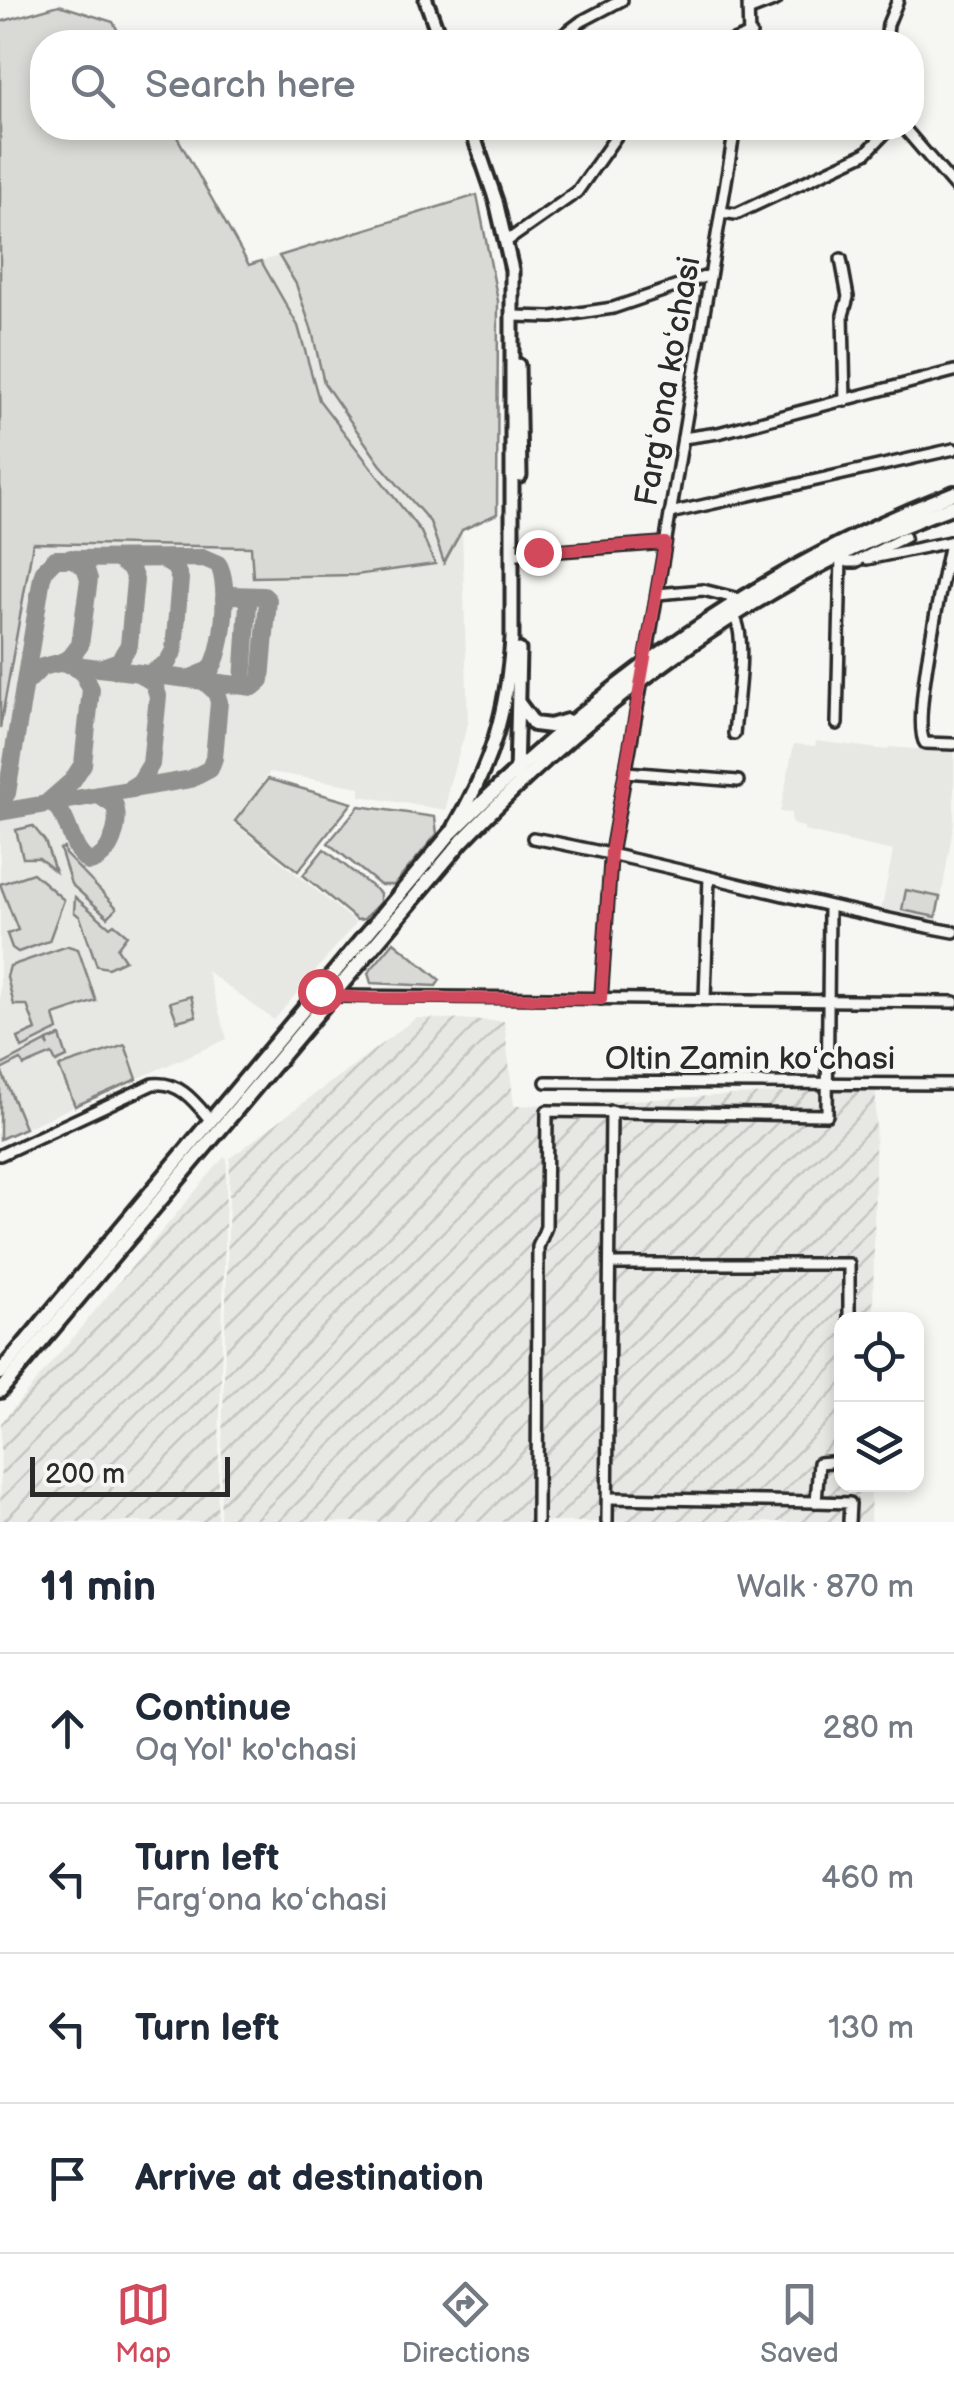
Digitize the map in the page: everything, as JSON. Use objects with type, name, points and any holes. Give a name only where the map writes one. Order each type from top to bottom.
[{"type":"highway","points":[[0,1373],[211,1121],[574,719],[646,661],[739,599],[852,538],[954,493]]},
{"type":"highway","points":[[0,1391],[450,834],[642,681],[734,616],[848,559],[905,525],[954,506]]},
{"type":"highway","points":[[519,704],[523,714],[541,726],[574,719]]},
{"type":"main road","points":[[426,0],[437,30]]},
{"type":"main road","points":[[474,140],[507,241],[519,382],[517,778]]},
{"type":"main road","points":[[450,834],[479,786],[500,730],[509,684],[513,316]]},
{"type":"street","points":[[570,30],[622,0]]},
{"type":"street","points":[[750,30],[749,5],[776,0]]},
{"type":"street","points":[[887,30],[898,0]]},
{"type":"street","points":[[507,241],[577,192],[614,140]]},
{"type":"street","name":"Fargʻona koʻchasi","points":[[601,999],[611,852],[733,140]]},
{"type":"street","points":[[721,212],[736,214],[866,153],[878,140]]},
{"type":"street","points":[[914,140],[954,186]]},
{"type":"street","points":[[841,259],[848,297],[844,315],[845,401]]},
{"type":"street","points":[[513,316],[552,317],[613,308],[710,276]]},
{"type":"street","points":[[683,438],[718,433],[954,371]]},
{"type":"street","points":[[670,514],[954,449]]},
{"type":"street","points":[[848,559],[905,536]]},
{"type":"street","points":[[848,559],[952,542],[922,693],[920,737],[926,743],[954,744]]},
{"type":"street","points":[[520,554],[665,543]]},
{"type":"street","points":[[837,724],[848,559]]},
{"type":"street","points":[[657,594],[703,590],[739,599]]},
{"type":"street","points":[[734,616],[739,623],[734,734]]},
{"type":"street","points":[[626,772],[738,781]]},
{"type":"street","points":[[533,838],[611,852],[829,908],[954,932]]},
{"type":"street","points":[[705,1000],[709,878]]},
{"type":"street","points":[[537,1522],[538,1247],[546,1227],[547,1111],[826,1115],[829,908]]},
{"type":"street","points":[[325,993],[954,1002]]},
{"type":"street","name":"Oltin Zamin koʻchasi","points":[[546,1082],[954,1084]]},
{"type":"street","points":[[0,1155],[153,1084],[170,1084],[181,1090],[211,1121]]},
{"type":"street","points":[[608,1522],[612,1111]]},
{"type":"street","points":[[611,1264],[849,1264],[849,1312]]},
{"type":"street","points":[[816,1502],[819,1463],[834,1461]]},
{"type":"street","points":[[610,1498],[850,1503],[849,1522]]},
{"type":"shaded area","points":[[59,5],[113,22],[117,30],[30,30],[30,140],[179,140],[249,265],[477,195],[498,301],[497,514],[462,530],[468,724],[449,785],[446,810],[360,796],[360,787],[270,772],[234,823],[356,923],[274,1020],[207,971],[227,1039],[0,1139],[0,22]]},
{"type":"shaded area","points":[[59,5],[113,22],[117,30],[30,30],[30,140],[179,140],[249,265],[261,261],[298,326],[319,400],[421,532],[435,564],[355,575],[253,577],[251,547],[33,543],[0,728],[0,22]]},
{"type":"shaded area","points":[[477,195],[498,301],[497,514],[462,530],[444,563],[430,522],[380,464],[324,383],[296,284],[279,256]]},
{"type":"shaded area","points":[[816,741],[887,750],[889,747],[954,752],[954,821],[937,923],[881,912],[893,851],[804,831],[804,827],[792,824],[791,813],[780,812],[794,744],[815,746]]},
{"type":"shaded area","points":[[268,779],[352,803],[298,871],[235,821]]},
{"type":"shaded area","points":[[359,806],[435,817],[437,834],[394,885],[380,885],[328,843]]},
{"type":"shaded area","points":[[33,826],[45,841],[55,871],[39,858],[23,858],[16,830]]},
{"type":"shaded area","points":[[64,848],[65,854],[117,908],[108,917],[71,884],[60,849]]},
{"type":"shaded area","points":[[324,849],[380,893],[380,902],[364,919],[357,920],[303,875]]},
{"type":"shaded area","points":[[33,873],[64,900],[49,941],[18,952],[12,948],[7,934],[18,930],[0,884]]},
{"type":"shaded area","points":[[906,890],[940,897],[936,917],[902,910]]},
{"type":"shaded area","points":[[75,897],[110,927],[114,924],[127,935],[117,948],[125,960],[108,968],[97,966],[80,917],[74,912]]},
{"type":"shaded area","points":[[394,942],[440,980],[436,986],[371,983],[368,973]]},
{"type":"shaded area","points":[[68,946],[78,949],[96,1001],[54,1015],[58,1030],[22,1048],[18,1038],[36,1030],[27,1005],[14,1005],[7,977],[10,966]]},
{"type":"shaded area","points":[[191,996],[196,1016],[177,1021],[170,1002]]},
{"type":"shaded area","points":[[416,1018],[504,1021],[514,1106],[876,1088],[873,1312],[834,1312],[834,1492],[871,1492],[870,1522],[220,1522],[230,1158]]},
{"type":"shaded area","points":[[60,1036],[67,1057],[56,1062],[52,1054],[24,1066],[21,1060],[1,1070],[25,1128],[0,1139],[0,1066],[46,1042],[49,1047],[47,1041]]},
{"type":"shaded area","points":[[125,1045],[137,1079],[75,1106],[59,1067]]},
{"type":"shaded area","points":[[224,1157],[227,1159],[217,1522],[0,1522],[1,1423]]},
{"type":"taxiway","points":[[59,663],[70,658],[80,645],[89,579],[85,567],[71,558]]},
{"type":"taxiway","points":[[0,804],[7,793],[42,577],[55,559],[204,558],[218,564],[224,586],[219,649],[210,670],[188,679]]},
{"type":"taxiway","points":[[100,668],[119,661],[129,645],[135,580],[131,569],[117,559]]},
{"type":"taxiway","points":[[149,674],[168,662],[174,650],[180,579],[175,567],[162,559]]},
{"type":"taxiway","points":[[204,681],[253,687],[261,680],[268,600],[264,596],[230,595],[224,599]]},
{"type":"taxiway","points":[[239,685],[243,681],[248,604],[244,596]]},
{"type":"taxiway","points":[[0,812],[191,779],[210,769],[214,758],[219,702],[216,692],[204,681],[59,663],[42,667],[27,682]]},
{"type":"taxiway","points":[[48,802],[72,781],[83,764],[91,689],[83,673],[72,665]]},
{"type":"taxiway","points":[[129,789],[140,782],[151,764],[158,696],[154,683],[140,674]]},
{"type":"taxiway","points":[[52,803],[77,849],[89,862],[108,848],[116,822],[115,806],[99,795]]},
{"type":"route","points":[[320,991],[330,996],[368,998],[601,999],[611,852],[665,543],[538,552]]}]
